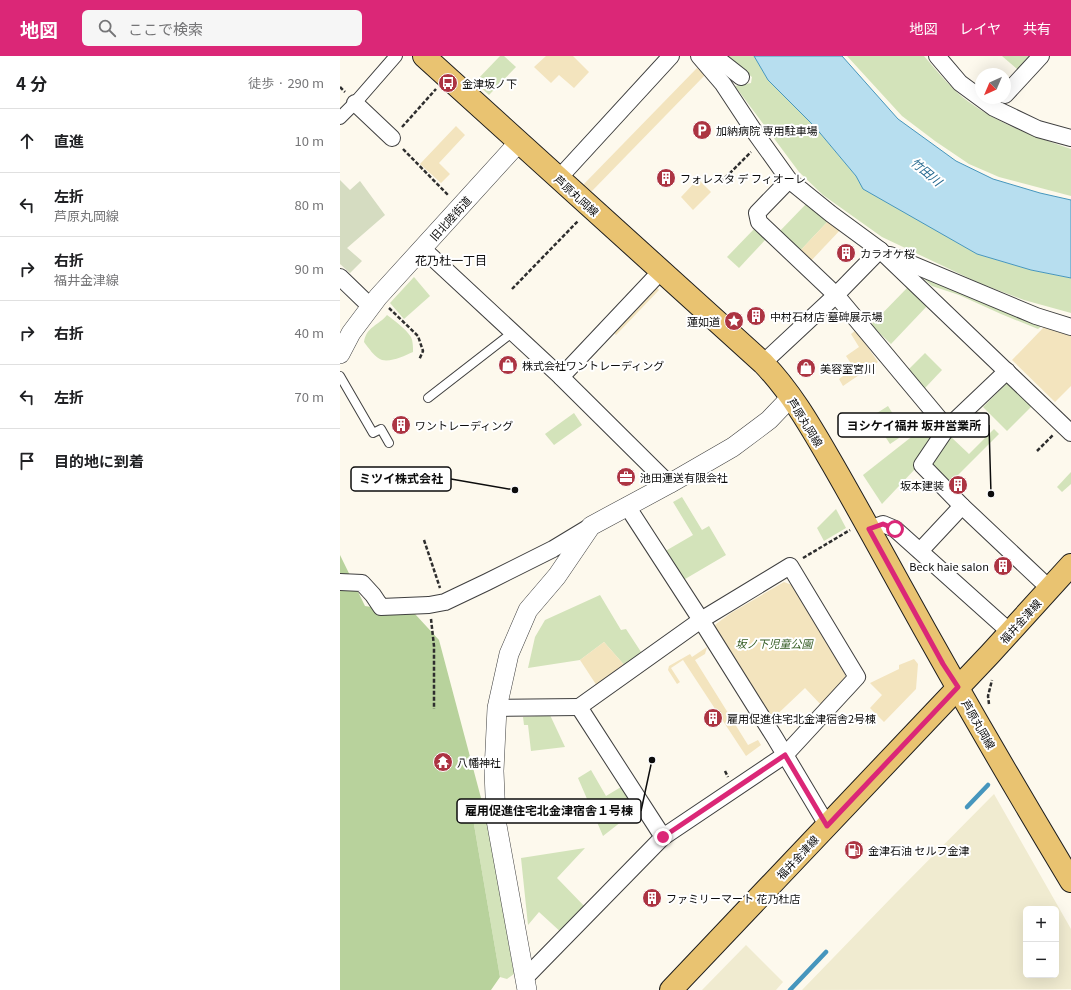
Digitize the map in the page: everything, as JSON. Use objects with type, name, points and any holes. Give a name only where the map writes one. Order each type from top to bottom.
[{"type":"main road","name":"芦原丸岡線","points":[[436,63],[519,142],[662,270],[763,363],[778,379],[806,419],[860,529],[958,687],[1071,882]]},
{"type":"main road","name":"福井金津線","points":[[671,990],[1010,632],[1071,565]]},
{"type":"street","points":[[340,118],[396,56]]},
{"type":"street","points":[[559,178],[671,56]]},
{"type":"street","points":[[699,56],[723,84],[761,142],[789,180],[831,214],[880,250],[1067,429]]},
{"type":"street","points":[[714,56],[741,77]]},
{"type":"street","points":[[937,56],[960,83],[975,91]]},
{"type":"street","points":[[1011,88],[1041,56]]},
{"type":"street","points":[[355,103],[392,138]]},
{"type":"street","points":[[1000,104],[1038,129],[1071,138]]},
{"type":"street","name":"旧北陸街道","points":[[340,354],[351,333],[374,302],[519,142]]},
{"type":"street","points":[[789,180],[757,213],[759,222],[836,295],[947,428]]},
{"type":"street","points":[[422,248],[561,377],[669,484]]},
{"type":"street","points":[[763,363],[836,295],[880,250]]},
{"type":"street","points":[[880,250],[1036,316],[1071,327]]},
{"type":"street","points":[[561,377],[662,270]]},
{"type":"street","points":[[340,277],[374,302]]},
{"type":"street","points":[[1007,371],[947,428],[922,465],[962,506],[1049,588]]},
{"type":"street","points":[[340,582],[362,583],[381,607],[430,606],[445,602],[553,549],[591,526],[669,484],[733,447],[769,420],[791,397]]},
{"type":"street","points":[[627,506],[701,620],[785,755],[827,826]]},
{"type":"street","points":[[920,551],[962,506]]},
{"type":"street","points":[[860,529],[883,524],[895,529],[1010,632]]},
{"type":"street","points":[[526,984],[496,820],[494,771],[497,708],[509,654],[528,610],[557,576],[591,526]]},
{"type":"street","points":[[497,708],[579,707],[701,620],[790,566],[857,678],[785,755],[663,837],[526,984]]},
{"type":"street","points":[[579,707],[663,837]]},
{"type":"lane","points":[[428,398],[513,332]]},
{"type":"lane","points":[[340,376],[372,433],[381,429],[389,443]]},
{"type":"path","points":[[436,63],[392,138],[460,207]]},
{"type":"path","points":[[721,182],[761,142]]},
{"type":"path","points":[[512,289],[581,218]]},
{"type":"path","points":[[374,302],[418,336],[423,351],[419,360]]},
{"type":"path","points":[[1037,451],[1067,429]]},
{"type":"path","points":[[790,566],[860,529]]},
{"type":"path","points":[[424,540],[445,602]]},
{"type":"path","points":[[430,606],[434,646],[434,709]]},
{"type":"path","points":[[989,708],[989,689],[995,675]]},
{"type":"shaded area","points":[[994,794],[1058,906],[1023,906],[1023,978],[1059,978],[1059,908],[1071,929],[1071,989],[802,990]]},
{"type":"shaded area","points":[[746,945],[783,982],[776,990],[702,990]]},
{"type":"green space","points":[[500,56],[504,56],[516,67],[489,95],[475,82]]},
{"type":"green space","points":[[725,56],[754,56],[768,80],[815,127],[856,176],[864,189],[977,254],[1031,270],[1071,278],[1071,313],[1024,300],[979,283],[882,237],[823,195],[799,172],[735,86],[751,83],[752,77]]},
{"type":"green space","points":[[847,56],[924,56],[957,92],[981,110],[1018,129],[1071,149],[1071,196],[999,177],[969,164],[902,116]]},
{"type":"green space","points":[[1002,56],[1029,56],[1017,69]]},
{"type":"green space","points":[[340,180],[350,190],[360,181],[385,215],[347,248],[362,261],[350,273],[340,264]]},
{"type":"green space","points":[[808,202],[830,219],[797,254],[777,234]]},
{"type":"green space","points":[[756,227],[767,238],[739,268],[727,257]]},
{"type":"green space","points":[[917,273],[1043,325],[1038,329],[959,295],[932,286]]},
{"type":"green space","points":[[414,277],[430,296],[404,319],[390,303]]},
{"type":"green space","points":[[909,286],[928,305],[891,344],[871,325]]},
{"type":"green space","points":[[387,315],[409,334],[413,342],[413,352],[398,358],[382,360],[372,352],[364,342],[367,333]]},
{"type":"green space","points":[[925,353],[942,370],[925,388],[907,371]]},
{"type":"green space","points":[[1014,382],[1035,403],[1007,431],[983,407],[1007,383]]},
{"type":"green space","points":[[888,406],[896,419],[889,423],[899,438],[890,444],[881,430],[875,434],[866,420]]},
{"type":"green space","points":[[574,413],[582,425],[554,445],[545,434]]},
{"type":"green space","points":[[933,420],[940,431],[915,469],[882,504],[863,475]]},
{"type":"green space","points":[[994,429],[999,434],[948,485],[933,470],[933,458],[951,437],[969,454]]},
{"type":"green space","points":[[1071,472],[1071,484],[1062,492],[1057,487]]},
{"type":"green space","points":[[682,497],[702,530],[709,526],[726,555],[680,582],[662,553],[693,535],[673,502]]},
{"type":"green space","points":[[836,509],[846,528],[824,541],[817,528]]},
{"type":"green space","points":[[340,555],[365,606],[415,614],[439,640],[481,798],[471,807],[500,977],[491,990],[340,990]]},
{"type":"green space","points":[[600,595],[621,630],[626,629],[643,655],[626,667],[604,642],[580,660],[528,668],[535,637],[545,620]]},
{"type":"green space","points":[[550,715],[565,747],[531,751],[528,725],[524,725],[523,717]]},
{"type":"green space","points":[[591,770],[606,796],[621,787],[635,811],[603,836],[578,778]]},
{"type":"green space","points":[[481,798],[484,802],[514,974],[507,979],[500,977],[471,807]]},
{"type":"green space","points":[[585,848],[557,878],[587,909],[563,934],[539,912],[528,925],[521,858]]},
{"type":"sand","points":[[546,56],[573,56],[589,72],[574,88],[559,75],[551,83],[534,67]]},
{"type":"sand","points":[[697,68],[705,75],[591,192],[583,185]]},
{"type":"sand","points":[[456,126],[465,135],[439,163],[450,174],[441,183],[420,164]]},
{"type":"sand","points":[[698,179],[711,192],[693,210],[681,197]]},
{"type":"sand","points":[[830,219],[843,227],[808,264],[797,254]]},
{"type":"sand","points":[[654,285],[659,290],[616,335],[611,330]]},
{"type":"sand","points":[[1045,326],[1071,332],[1071,386],[1055,402],[1012,360]]},
{"type":"sand","points":[[856,330],[878,362],[843,386],[839,379],[854,368],[846,356],[859,347],[851,334]]},
{"type":"sand","name":"坂ノ下児童公園","points":[[784,582],[792,585],[845,674],[845,684],[823,707],[805,688],[768,723],[713,629],[716,624],[731,613]]},
{"type":"sand","points":[[604,642],[626,667],[597,686],[580,660]]},
{"type":"sand","points":[[707,647],[705,654],[695,660],[748,745],[758,740],[761,745],[746,756],[683,660],[671,668],[680,682],[677,684],[668,670],[669,666],[690,654],[692,657]]},
{"type":"sand","points":[[914,659],[918,664],[916,689],[884,722],[870,708],[882,695],[870,683],[899,669],[899,665]]},
{"type":"water","name":"竹田川","points":[[754,56],[842,56],[898,119],[956,161],[993,179],[1040,193],[1071,200],[1071,278],[1031,270],[977,254],[863,189],[856,176],[815,127],[768,80]]},
{"type":"waterway","points":[[967,807],[988,785]]},
{"type":"waterway","points":[[790,990],[826,952]]},
{"type":"place","name":"金津坂ノ下","points":[[448,83]]},
{"type":"place","name":"加納病院 専用駐車場","points":[[702,130]]},
{"type":"place","name":"フォレスタ デ フィオーレ","points":[[666,178]]},
{"type":"place","name":"カラオケ桜","points":[[846,253]]},
{"type":"place","name":"中村石材店 墓碑展示場","points":[[756,316]]},
{"type":"place","name":"蓮如道","points":[[734,321]]},
{"type":"place","name":"株式会社ワントレーディング","points":[[508,365]]},
{"type":"place","name":"美容室宮川","points":[[806,368]]},
{"type":"place","name":"ワントレーディング","points":[[401,425]]},
{"type":"place","name":"池田運送有限会社","points":[[626,477]]},
{"type":"place","name":"坂本建装","points":[[958,485]]},
{"type":"place","name":"ミツイ株式会社","points":[[515,490]]},
{"type":"place","name":"ヨシケイ福井 坂井営業所","points":[[991,494]]},
{"type":"place","name":"Beck haie salon","points":[[1003,566]]},
{"type":"place","name":"雇用促進住宅北金津宿舎2号棟","points":[[713,718]]},
{"type":"place","name":"雇用促進住宅北金津宿舎１号棟","points":[[652,760]]},
{"type":"place","name":"八幡神社","points":[[443,762]]},
{"type":"place","name":"金津石油 セルフ金津","points":[[854,850]]},
{"type":"place","name":"ファミリーマート 花乃杜店","points":[[652,898]]},
{"type":"district","name":"花乃杜一丁目","points":[[451,259]]},
{"type":"route","points":[[663,837],[785,755],[827,826],[958,687],[943,664],[869,529],[883,524],[895,529]]}]
